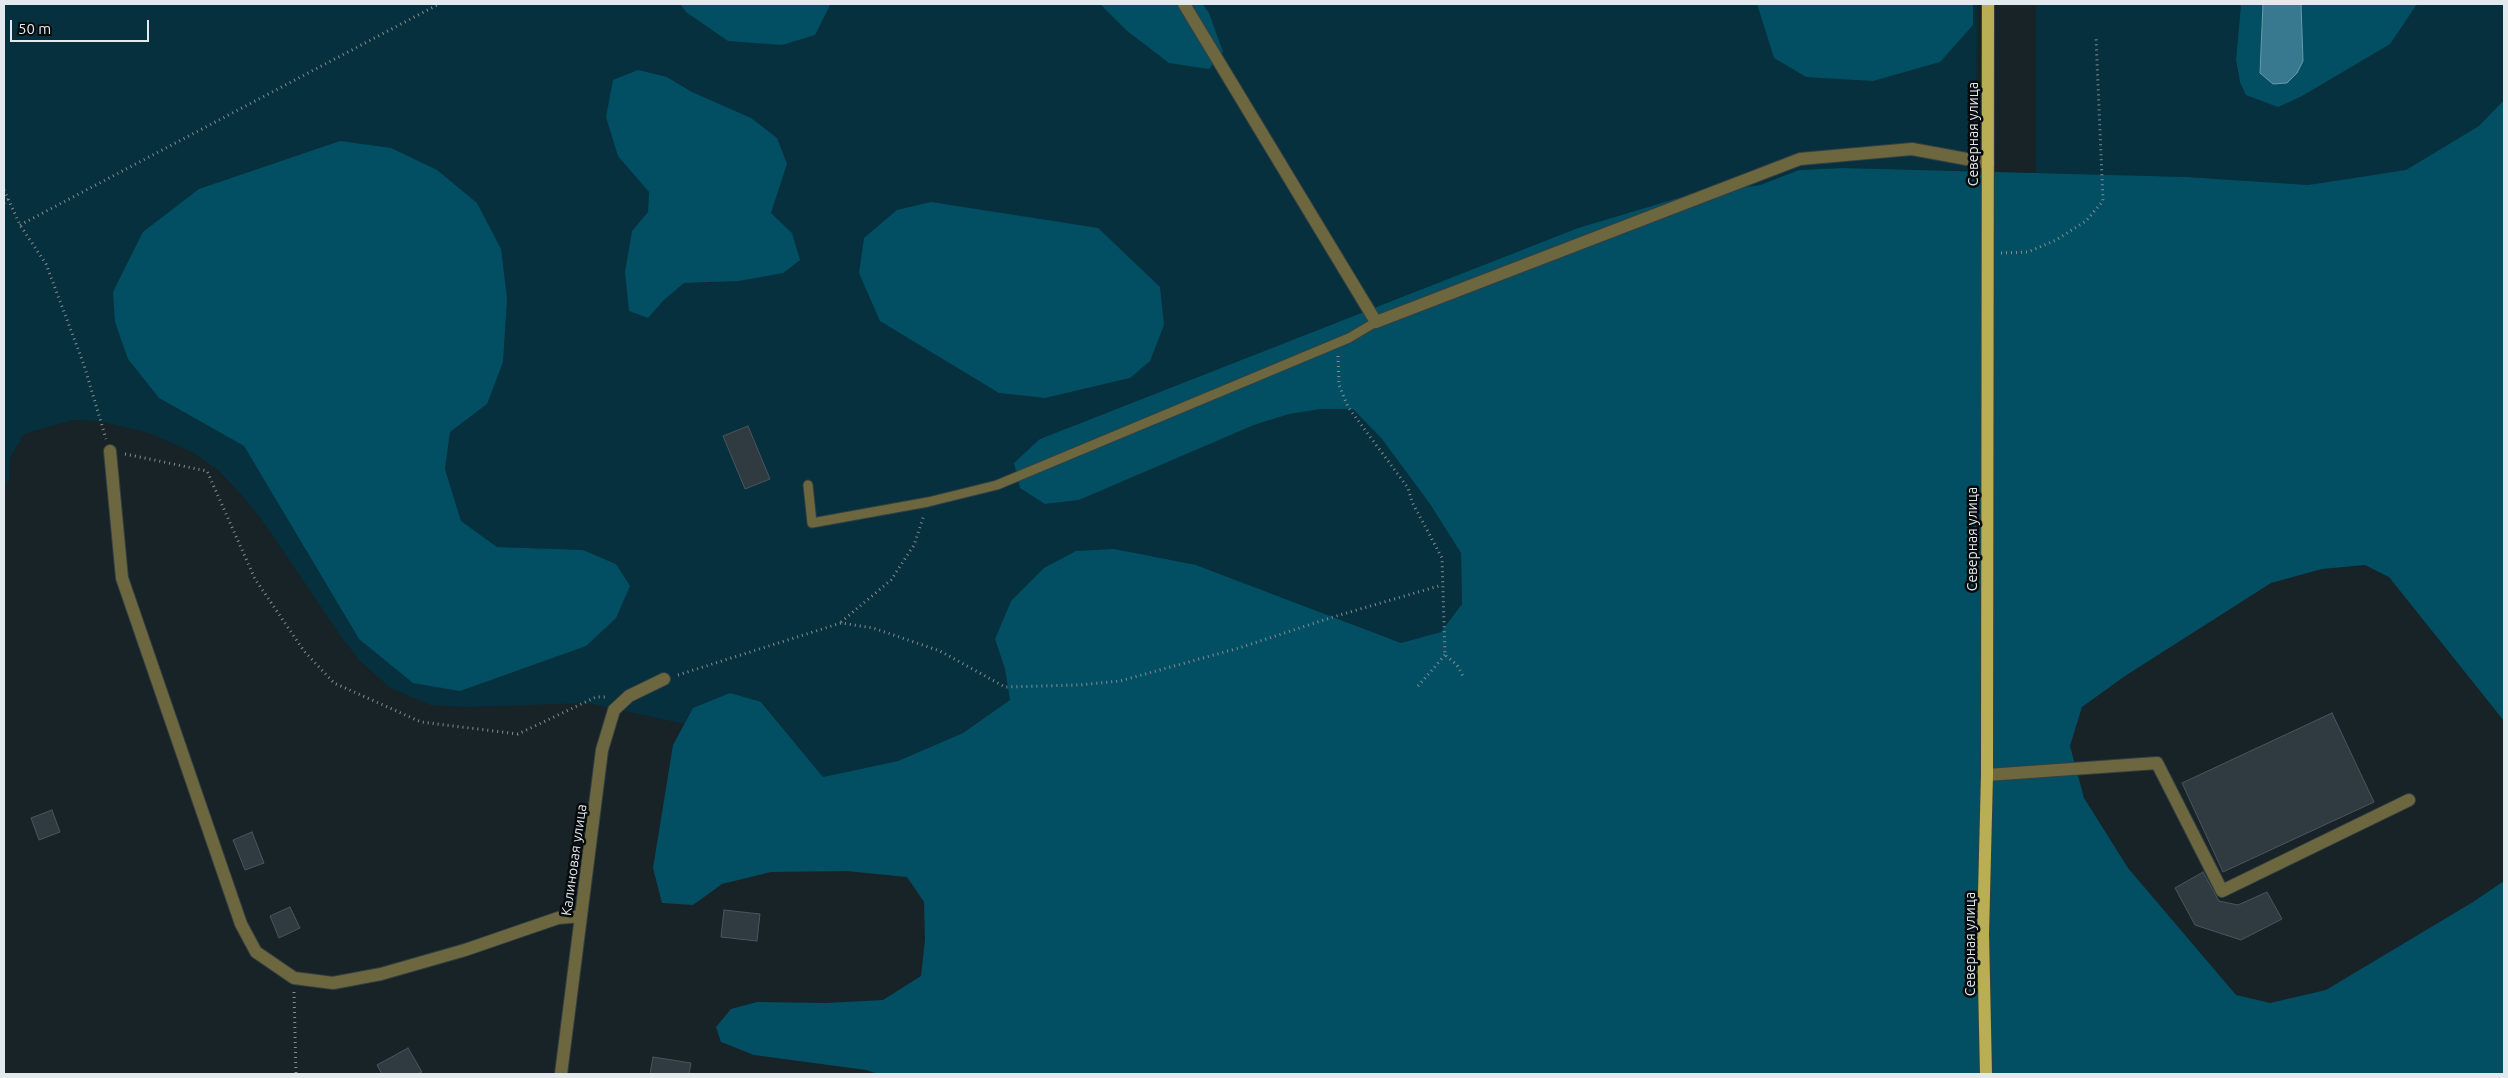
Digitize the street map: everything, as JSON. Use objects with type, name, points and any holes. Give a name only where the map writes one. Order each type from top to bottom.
[{"type":"main road","name":"Северная улица","points":[[1986,1074],[1984,934],[1987,775],[1988,4]]},
{"type":"street","points":[[1184,4],[1376,322],[1800,159],[1912,149],[1988,163]]},
{"type":"street","points":[[110,451],[122,578],[242,924],[256,952],[294,978],[334,983],[381,974],[465,950],[558,918],[581,916]]},
{"type":"street","name":"Калиновая улица","points":[[561,1074],[602,750],[614,710],[629,696],[664,679]]},
{"type":"street","points":[[1987,775],[2156,763],[2222,891],[2409,800]]},
{"type":"lane","points":[[808,485],[812,523],[928,502],[996,485],[1338,342],[1376,322]]},
{"type":"path","points":[[20,225],[439,4]]},
{"type":"path","points":[[1988,254],[2028,252],[2056,240],[2086,221],[2103,201],[2096,37]]},
{"type":"path","points":[[4,190],[20,225],[46,264],[84,365],[110,451],[207,471],[255,579],[304,651],[334,683],[421,722],[518,734],[596,698],[629,696]]},
{"type":"path","points":[[4,203],[8,200]]},
{"type":"path","points":[[1338,342],[1339,385],[1348,407],[1408,488],[1412,502],[1442,558],[1445,655],[1418,686]]},
{"type":"path","points":[[664,679],[841,623],[891,580],[914,545],[917,533]]},
{"type":"path","points":[[841,623],[873,628],[940,651],[1005,686],[1079,685],[1120,681],[1239,648],[1333,617],[1442,585]]},
{"type":"path","points":[[1445,655],[1457,666],[1463,676]]},
{"type":"path","points":[[294,978],[296,1074]]},
{"type":"shaded area","points":[[4,4],[680,4],[686,12],[815,35],[830,4],[1100,4],[1126,30],[1222,51],[1209,13],[1203,4],[1757,4],[1774,58],[1806,77],[1973,25],[1973,4],[1977,4],[1976,171],[1843,168],[1799,170],[1760,185],[1685,196],[1578,228],[1040,439],[1045,504],[1079,500],[1254,425],[1289,414],[1321,409],[1353,409],[1382,439],[1430,504],[1461,553],[1462,604],[1442,632],[1401,643],[1196,565],[1044,568],[1011,601],[995,639],[1005,669],[1010,700],[963,733],[898,761],[823,777],[762,702],[693,708],[684,724],[588,703],[466,707],[430,705],[389,687],[360,661],[342,638],[267,527],[242,495],[218,470],[192,452],[149,433],[99,421],[73,420],[24,434],[10,458],[9,479],[4,488]],"holes":[[[667,77],[692,92],[787,164],[771,213],[792,233],[711,283],[684,283],[664,300],[648,318],[629,311],[632,231],[648,212],[649,192],[636,175]],[[128,359],[487,404],[450,432],[445,469],[461,521],[497,547],[583,550],[616,564],[359,639],[244,446],[159,398]],[[1130,378],[1045,398],[999,393]]]},
{"type":"shaded area","points":[[680,4],[830,5],[815,35],[782,45],[728,41],[686,12]]},
{"type":"shaded area","points":[[1100,4],[1203,4],[1209,13],[1223,52],[1209,69],[1169,63],[1126,30]]},
{"type":"shaded area","points":[[1757,4],[1973,4],[1973,25],[1940,62],[1873,81],[1806,77],[1774,58]]},
{"type":"shaded area","points":[[2036,4],[2241,4],[2236,60],[2238,74],[2302,96],[2417,4],[2504,4],[2504,100],[2480,126],[2406,170],[2308,185],[2187,177],[2036,173]]},
{"type":"shaded area","points":[[2241,4],[2263,4],[2260,73],[2273,84],[2287,83],[2303,61],[2301,4],[2417,4],[2390,44],[2302,96],[2278,107],[2246,95],[2240,82],[2236,60]]},
{"type":"shaded area","points":[[2263,4],[2301,4],[2303,61],[2297,73],[2287,83],[2273,84],[2260,73]]},
{"type":"shaded area","points":[[638,70],[667,77],[692,92],[751,118],[777,138],[787,164],[771,213],[792,233],[800,260],[783,273],[739,281],[684,283],[664,300],[648,318],[629,311],[625,272],[632,231],[648,212],[649,192],[618,156],[606,117],[613,80]]},
{"type":"shaded area","points":[[2504,100],[2504,721],[2389,577],[2365,565],[2322,569],[2271,583],[2125,676],[2082,707],[2070,746],[2084,798],[2128,868],[2236,995],[2270,1003],[2326,990],[2473,902],[2504,881],[2504,1074],[878,1074],[866,1070],[754,1055],[721,1042],[716,1027],[731,1009],[757,1002],[826,1003],[883,1000],[921,976],[925,940],[924,902],[907,877],[846,871],[771,872],[722,884],[693,905],[662,903],[653,868],[673,745],[693,708],[730,693],[761,702],[823,777],[898,761],[963,733],[1010,700],[1005,669],[995,639],[1011,601],[1044,568],[1076,551],[1114,549],[1196,565],[1401,643],[1441,632],[1462,604],[1461,553],[1430,504],[1382,439],[1353,409],[1321,409],[1289,414],[1254,425],[1079,500],[1045,504],[1020,488],[1014,463],[1040,439],[1578,228],[1685,196],[1760,185],[1799,170],[1843,168],[2187,177],[2308,185],[2406,170],[2479,126]]},
{"type":"shaded area","points":[[340,141],[391,148],[437,170],[477,203],[501,249],[507,298],[503,362],[487,404],[450,432],[445,469],[461,521],[497,547],[583,550],[616,564],[630,586],[616,618],[586,646],[460,691],[413,683],[359,639],[244,446],[159,398],[128,359],[115,322],[113,292],[143,232],[199,189]]},
{"type":"shaded area","points":[[931,202],[1098,228],[1160,287],[1164,325],[1150,361],[1130,378],[1045,398],[999,393],[880,321],[859,273],[864,238],[897,210]]},
{"type":"building","points":[[748,426],[770,479],[745,489],[723,436]]},
{"type":"building","points":[[2332,713],[2374,802],[2223,872],[2182,783]]},
{"type":"building","points":[[52,810],[60,832],[39,840],[31,818]]},
{"type":"building","points":[[252,832],[264,863],[245,870],[233,840]]},
{"type":"building","points":[[2203,872],[2219,901],[2238,905],[2267,892],[2282,919],[2241,940],[2195,925],[2175,888]]},
{"type":"building","points":[[290,907],[300,928],[279,938],[270,916]]},
{"type":"building","points":[[724,910],[760,914],[757,941],[721,937]]},
{"type":"building","points":[[408,1048],[422,1072],[417,1074],[382,1074],[377,1065]]},
{"type":"building","points":[[653,1057],[691,1063],[689,1074],[650,1074]]}]
